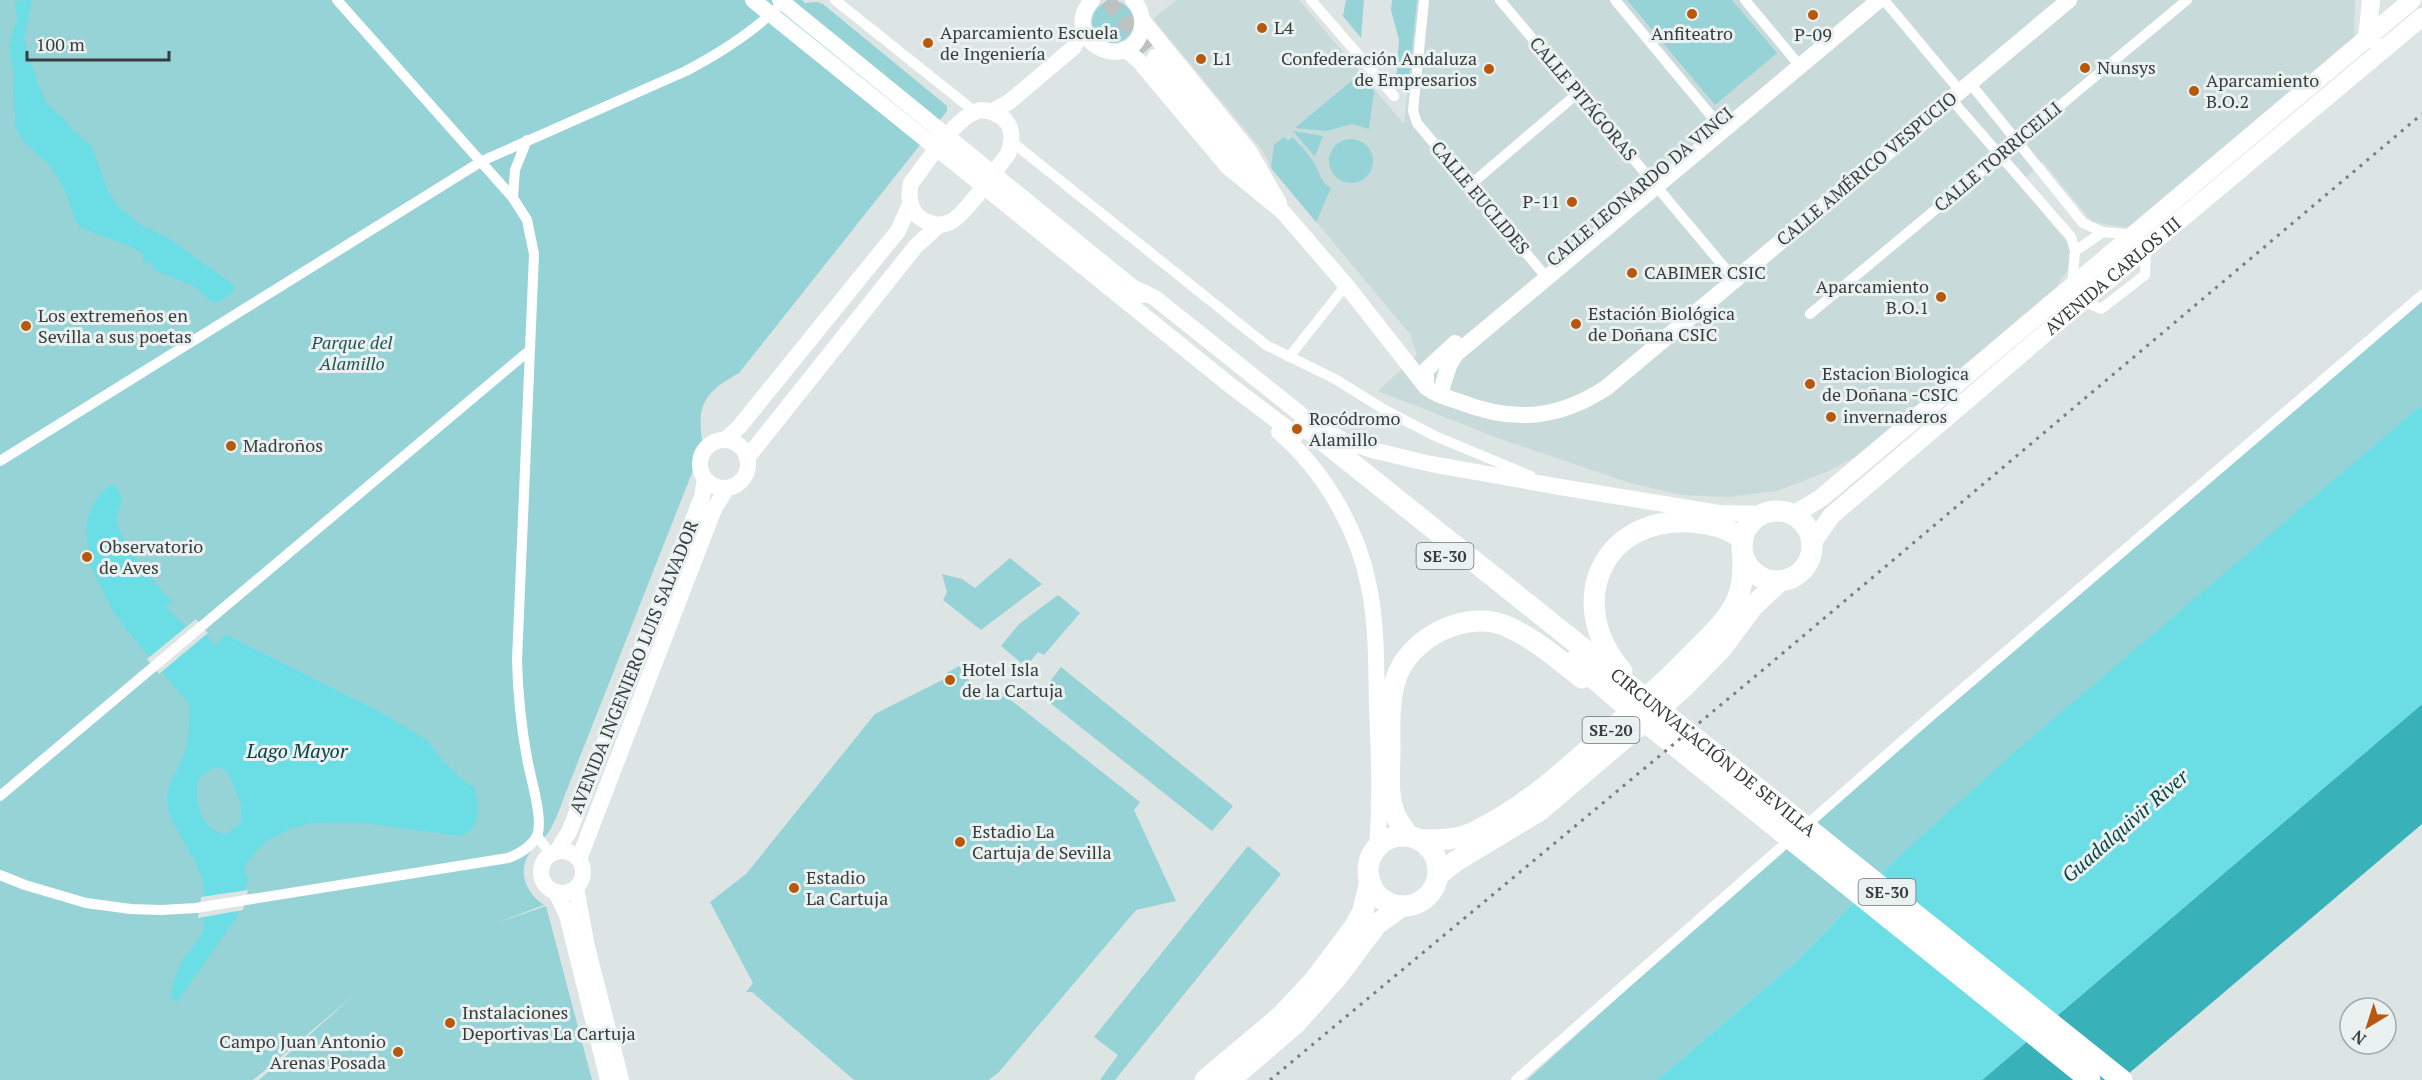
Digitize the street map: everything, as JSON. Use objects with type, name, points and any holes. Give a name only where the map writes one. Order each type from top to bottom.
[{"type":"highway","name":"CIRCUNVALACIÓN DE SEVILLA","points":[[1300,431],[1599,671],[1652,705],[2122,1080]]},
{"type":"highway","points":[[1743,548],[1746,529],[1754,520],[1764,514],[1784,512],[1793,515],[1806,527],[1812,544]]},
{"type":"highway","points":[[1438,875],[1435,855],[1398,823],[1391,806],[1391,705],[1398,673],[1410,655],[1424,641],[1443,630],[1463,623],[1485,622],[1505,626],[1534,642],[1599,671],[1602,644],[1594,622],[1597,579],[1605,563],[1623,541],[1641,530],[1671,521],[1719,526],[1732,532],[1743,548],[1748,566],[1757,575],[1768,580],[1780,581]]},
{"type":"highway","name":"SE-20","points":[[1230,1080],[1296,1023],[1338,976],[1377,924],[1402,906],[1422,901],[1430,894],[1438,875],[1456,861],[1539,811],[1684,687],[1722,648],[1753,606],[1780,581],[1791,579],[1800,573],[1811,555],[1812,544]]},
{"type":"highway","name":"SE-20","points":[[1377,847],[1397,836],[1457,838],[1476,831],[1518,806],[1558,776],[1669,678],[1724,621],[1737,600],[1743,580],[1743,548]]},
{"type":"highway","name":"CIRCUNVALACIÓN DE SEVILLA","points":[[1599,671],[1627,707],[2090,1080]]},
{"type":"highway","points":[[1377,847],[1368,865],[1370,881],[1382,899],[1402,906]]},
{"type":"highway","points":[[1205,1080],[1281,1016],[1313,982],[1355,926],[1363,911],[1370,881]]},
{"type":"main road","points":[[2371,0],[2367,38],[2389,43]]},
{"type":"main road","name":"AVENIDA CARLOS III","points":[[1812,544],[1831,516],[2412,0]]},
{"type":"main road","name":"AVENIDA CARLOS III","points":[[2140,242],[2422,17]]},
{"type":"main road","name":"AVENIDA CARLOS III","points":[[1793,515],[1821,498],[2078,295]]},
{"type":"street","points":[[0,875],[86,903],[131,909],[196,908],[508,858],[527,848],[537,836],[539,822],[527,759],[519,699],[517,661],[534,254],[527,220],[513,198],[482,161],[337,0]]},
{"type":"street","points":[[753,0],[1232,386],[1300,431],[1431,464],[1719,513],[1764,514]]},
{"type":"street","points":[[780,0],[1134,288],[1300,431],[1313,467],[1333,496],[1354,538],[1370,588],[1375,631],[1379,743],[1377,847]]},
{"type":"street","points":[[0,461],[482,161],[625,99],[716,56],[760,24],[786,0]]},
{"type":"street","points":[[835,0],[974,111]]},
{"type":"street","points":[[1311,0],[1394,96]]},
{"type":"street","name":"CALLE EUCLIDES","points":[[1425,0],[1413,111],[1417,123],[1544,274]]},
{"type":"street","name":"CALLE PITÁGORAS","points":[[1500,0],[1735,280]]},
{"type":"street","points":[[1615,0],[1720,127]]},
{"type":"street","points":[[1745,0],[1798,62]]},
{"type":"street","name":"CALLE LEONARDO DA VINCI","points":[[1798,62],[1866,0]]},
{"type":"street","name":"CALLE LEONARDO DA VINCI","points":[[1432,382],[1457,354],[1544,274],[1798,62],[1879,0]]},
{"type":"street","points":[[1884,0],[1960,91],[2000,155],[2071,237],[2075,251],[2078,295]]},
{"type":"street","name":"CALLE AMÉRICO VESPUCIO","points":[[1125,50],[1140,62],[1228,167],[1283,212],[1385,333],[1432,382],[1474,408],[1512,416],[1527,416],[1570,407],[1606,388],[2070,0]]},
{"type":"street","name":"CALLE TORRICELLI","points":[[1810,315],[2187,0]]},
{"type":"street","points":[[1087,3],[1083,15],[1083,29],[1073,48],[1009,102],[993,111],[974,111],[961,120],[911,183],[910,204],[898,231],[739,427],[725,440],[710,445],[704,450],[700,465],[705,479],[719,488],[727,488],[741,481],[746,475],[747,458],[916,246],[939,225],[950,222],[960,214],[1008,154],[1012,142],[1008,123],[1014,111],[1080,56],[1098,48]]},
{"type":"street","points":[[1083,29],[1089,40],[1098,48],[1116,52],[1125,50],[1141,33],[1140,7]]},
{"type":"street","name":"CALLE AMÉRICO VESPUCIO","points":[[1140,7],[1249,151],[1283,212]]},
{"type":"street","points":[[1155,57],[1283,212]]},
{"type":"street","points":[[1960,91],[2017,141],[2083,223],[2103,232],[2140,242]]},
{"type":"street","points":[[1470,185],[1578,93]]},
{"type":"street","points":[[993,111],[1008,123]]},
{"type":"street","points":[[513,198],[515,170],[527,140]]},
{"type":"street","points":[[1012,142],[1266,345],[1335,379],[1385,410],[1435,436],[1481,457],[1560,487]]},
{"type":"street","points":[[910,204],[921,219],[939,225]]},
{"type":"street","points":[[2075,251],[2103,232]]},
{"type":"street","points":[[1289,357],[1346,285]]},
{"type":"street","points":[[1516,1080],[1925,721],[2422,295]]},
{"type":"street","points":[[0,796],[530,350]]},
{"type":"street","points":[[725,440],[739,446],[747,458]]},
{"type":"street","name":"AVENIDA INGENIERO LUIS SALVADOR","points":[[554,853],[568,832],[702,497],[705,479]]},
{"type":"street","name":"AVENIDA INGENIERO LUIS SALVADOR","points":[[579,859],[714,509],[727,488]]},
{"type":"street","points":[[537,836],[554,853]]},
{"type":"street","points":[[569,852],[579,859],[584,871],[583,878],[576,888],[563,893],[550,889],[542,878],[542,865],[554,853],[569,852]]},
{"type":"street","points":[[576,888],[587,947],[621,1080]]},
{"type":"street","points":[[556,892],[567,915],[608,1080]]},
{"type":"shaded area","points":[[1176,0],[1299,0],[1404,124],[1417,0],[2355,0],[2354,37],[2130,228],[2092,222],[2043,162],[2019,184],[2070,246],[2068,270],[2056,287],[1857,456],[1829,471],[1777,491],[1729,497],[1681,495],[1630,483],[1503,440],[1378,391],[1417,355],[1410,334],[1271,168],[1262,150],[1153,19]]},
{"type":"shaded area","points":[[2422,704],[2422,824],[2121,1080],[1982,1080]]},
{"type":"green space","name":"Parque del Alamillo","points":[[0,0],[802,0],[805,3],[823,4],[947,106],[947,111],[739,373],[717,387],[705,402],[701,420],[703,445],[558,814],[544,839],[531,851],[526,861],[524,876],[526,882],[533,895],[544,905],[499,922],[546,906],[592,1080],[259,1080],[354,995],[253,1080],[0,1080]]},
{"type":"green space","points":[[1346,0],[1364,0],[1361,38],[1343,16]]},
{"type":"green space","points":[[1392,0],[1417,0],[1409,79],[1403,87],[1396,82],[1399,40],[1391,10]]},
{"type":"green space","points":[[1627,0],[1732,0],[1777,53],[1715,105]]},
{"type":"green space","points":[[1113,1],[1121,2],[1128,7],[1133,14],[1133,30],[1128,37],[1121,42],[1113,43],[1105,42],[1098,37],[1093,30],[1092,22],[1093,14],[1098,7],[1105,2]]},
{"type":"green space","points":[[1355,78],[1362,86],[1366,83],[1374,91],[1369,129],[1352,124],[1327,131],[1295,128]]},
{"type":"green space","points":[[1293,131],[1323,136],[1315,157]]},
{"type":"green space","points":[[1284,137],[1288,141],[1293,137],[1315,164],[1323,181],[1331,188],[1316,222],[1271,168],[1274,145]]},
{"type":"green space","points":[[1351,139],[1360,140],[1367,145],[1372,152],[1372,170],[1367,177],[1360,182],[1351,183],[1342,182],[1335,177],[1330,170],[1329,161],[1330,152],[1335,145],[1342,140]]},
{"type":"green space","points":[[2422,297],[2422,405],[1892,863],[1797,961],[1657,1080],[1527,1080],[1822,812]]},
{"type":"green space","points":[[1010,558],[1042,584],[981,630],[943,600],[947,592],[942,574],[962,579],[975,588]]},
{"type":"green space","points":[[1058,595],[1080,613],[1044,655],[1038,652],[1026,667],[1001,646],[1019,624]]},
{"type":"green space","name":"Estadio La Cartuja de Sevilla","points":[[959,666],[978,694],[1002,693],[1140,802],[1134,810],[1176,901],[1136,910],[999,1072],[989,1080],[854,1080],[752,992],[746,992],[753,983],[710,902],[746,874],[875,714],[948,677],[947,673]]},
{"type":"green space","points":[[1061,667],[1233,806],[1212,831],[1040,695]]},
{"type":"green space","points":[[1248,846],[1281,874],[1115,1080],[1100,1080],[1118,1055],[1094,1037]]},
{"type":"water","points":[[32,0],[24,39],[39,87],[49,106],[92,147],[107,189],[117,205],[139,224],[168,238],[234,285],[234,292],[214,304],[196,287],[152,269],[154,265],[142,260],[144,255],[134,248],[81,228],[75,219],[65,190],[51,167],[23,141],[16,128],[14,76],[9,46],[17,18],[15,1]]},
{"type":"water","name":"Guadalquivir River","points":[[2422,405],[2422,704],[1982,1080],[1657,1080],[1797,961],[1892,863],[2016,751]]},
{"type":"water","name":"Lago Mayor","points":[[110,485],[116,486],[122,499],[117,517],[123,537],[138,561],[172,602],[166,607],[186,628],[195,621],[214,645],[227,635],[378,711],[427,740],[441,759],[461,779],[474,787],[477,801],[475,822],[468,833],[461,836],[355,822],[310,823],[287,830],[264,843],[246,864],[245,872],[248,879],[237,917],[177,1002],[171,998],[176,976],[181,963],[204,929],[202,878],[171,817],[167,798],[185,751],[190,705],[126,629],[112,609],[87,560],[91,559],[86,529],[87,520],[101,494]],"holes":[[[219,767],[227,771],[241,804],[241,822],[227,834],[218,832],[205,822],[197,796],[199,778],[209,770]]]},
{"type":"pier","points":[[196,619],[208,633],[159,674],[147,659]]},
{"type":"pier","points":[[248,890],[243,910],[198,918],[201,897]]},
{"type":"tunnel","points":[[1107,0],[1155,57]]},
{"type":"railway","points":[[1270,1080],[1764,669],[2422,114]]},
{"type":"place","name":"Anfiteatro","points":[[1692,14]]},
{"type":"place","name":"P-09","points":[[1813,15]]},
{"type":"place","name":"L4","points":[[1262,28]]},
{"type":"place","name":"Aparcamiento Escuela de Ingeniería","points":[[928,43]]},
{"type":"place","name":"L1","points":[[1201,59]]},
{"type":"place","name":"Nunsys","points":[[2085,68]]},
{"type":"place","name":"Confederación Andaluza de Empresarios","points":[[1489,69]]},
{"type":"place","name":"Aparcamiento B.O.2","points":[[2194,91]]},
{"type":"place","name":"P-11","points":[[1572,202]]},
{"type":"place","name":"CABIMER CSIC","points":[[1632,273]]},
{"type":"place","name":"Aparcamiento B.O.1","points":[[1941,297]]},
{"type":"place","name":"Estación Biológica de Doñana CSIC","points":[[1576,324]]},
{"type":"place","name":"Los extremeños en Sevilla a sus poetas","points":[[26,326]]},
{"type":"place","name":"Estacion Biologica de Doñana -CSIC","points":[[1810,384]]},
{"type":"place","name":"invernaderos","points":[[1831,417]]},
{"type":"place","name":"Rocódromo Alamillo","points":[[1297,429]]},
{"type":"place","name":"Madroños","points":[[231,446]]},
{"type":"place","name":"Observatorio de Aves","points":[[87,557]]},
{"type":"place","name":"Hotel Isla de la Cartuja","points":[[950,680]]},
{"type":"place","name":"Estadio La Cartuja de Sevilla","points":[[960,842]]},
{"type":"place","name":"Estadio La Cartuja","points":[[794,888]]},
{"type":"place","name":"Instalaciones Deportivas La Cartuja","points":[[450,1023]]},
{"type":"place","name":"Campo Juan Antonio Arenas Posada","points":[[398,1052]]}]
